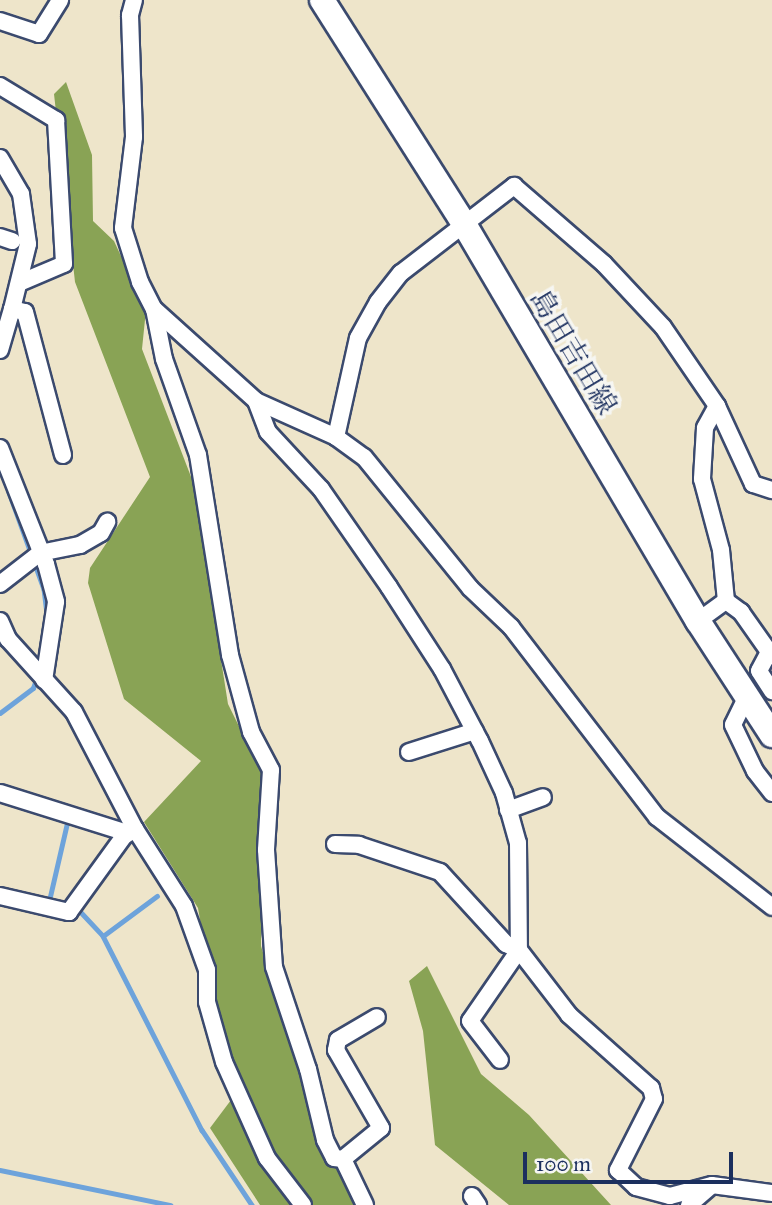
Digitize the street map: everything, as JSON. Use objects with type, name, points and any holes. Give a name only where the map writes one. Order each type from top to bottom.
[{"type":"main road","name":"島田吉田線","points":[[322,0],[464,224],[698,621],[772,735]]},
{"type":"street","points":[[0,21],[39,34],[60,0]]},
{"type":"street","points":[[134,0],[130,15],[134,137],[123,228],[140,282],[154,309],[164,359],[198,455],[230,655],[251,732],[271,770],[266,850],[274,967],[308,1069],[325,1140],[334,1158],[343,1158],[381,1128],[336,1050],[338,1040],[377,1017]]},
{"type":"street","points":[[0,86],[56,120],[64,264],[19,283]]},
{"type":"street","points":[[0,158],[21,194],[28,244],[19,283],[8,310],[0,350]]},
{"type":"street","points":[[336,436],[358,338],[378,302],[401,273],[514,186],[604,264],[663,327],[717,406],[753,484],[772,490]]},
{"type":"street","points":[[154,309],[256,401],[336,436],[365,457],[470,589],[512,627],[657,817],[772,907]]},
{"type":"street","points":[[8,310],[24,312],[32,332],[63,455]]},
{"type":"street","points":[[256,401],[268,432],[321,489],[389,587],[475,731],[508,810],[518,843],[519,950],[470,1021],[500,1060]]},
{"type":"street","points":[[717,406],[705,428],[702,479],[721,550],[726,601],[741,612],[771,654],[759,671],[772,691]]},
{"type":"street","points":[[0,448],[56,602],[36,671]]},
{"type":"street","points":[[0,584],[40,553],[80,545],[101,533],[107,522]]},
{"type":"street","points":[[698,621],[726,601]]},
{"type":"street","points":[[0,621],[36,671],[74,712],[131,831],[184,906],[206,970],[206,1002],[240,1100],[267,1158],[303,1205]]},
{"type":"street","points":[[0,650],[36,671]]},
{"type":"street","points":[[747,696],[733,725],[755,771],[772,793]]},
{"type":"street","points":[[409,752],[475,731]]},
{"type":"street","points":[[0,793],[131,831]]},
{"type":"street","points":[[508,810],[543,797]]},
{"type":"street","points":[[0,897],[73,906],[131,831]]},
{"type":"street","points":[[335,844],[359,845],[440,872],[506,944],[519,950],[569,1015],[651,1088],[654,1099],[618,1170],[636,1186],[670,1196],[712,1185],[772,1193]]},
{"type":"street","points":[[343,1158],[365,1205]]},
{"type":"street","points":[[689,1205],[712,1185]]},
{"type":"green space","points":[[66,82],[92,155],[93,221],[114,241],[146,310],[142,349],[193,482],[228,704],[262,773],[261,946],[309,1108],[337,1169],[361,1205],[260,1205],[210,1128],[231,1100],[198,908],[144,822],[201,761],[124,699],[88,583],[90,568],[150,477],[75,282],[54,94]]},
{"type":"green space","points":[[427,966],[481,1074],[529,1115],[611,1205],[509,1205],[435,1145],[423,1031],[409,981]]},
{"type":"waterway","points":[[9,492],[44,589],[47,613]]},
{"type":"waterway","points":[[0,713],[33,688],[37,677]]},
{"type":"waterway","points":[[49,901],[68,819]]},
{"type":"waterway","points":[[103,936],[157,896]]},
{"type":"waterway","points":[[79,910],[103,936],[202,1130],[252,1205]]},
{"type":"waterway","points":[[0,1170],[170,1205]]}]
